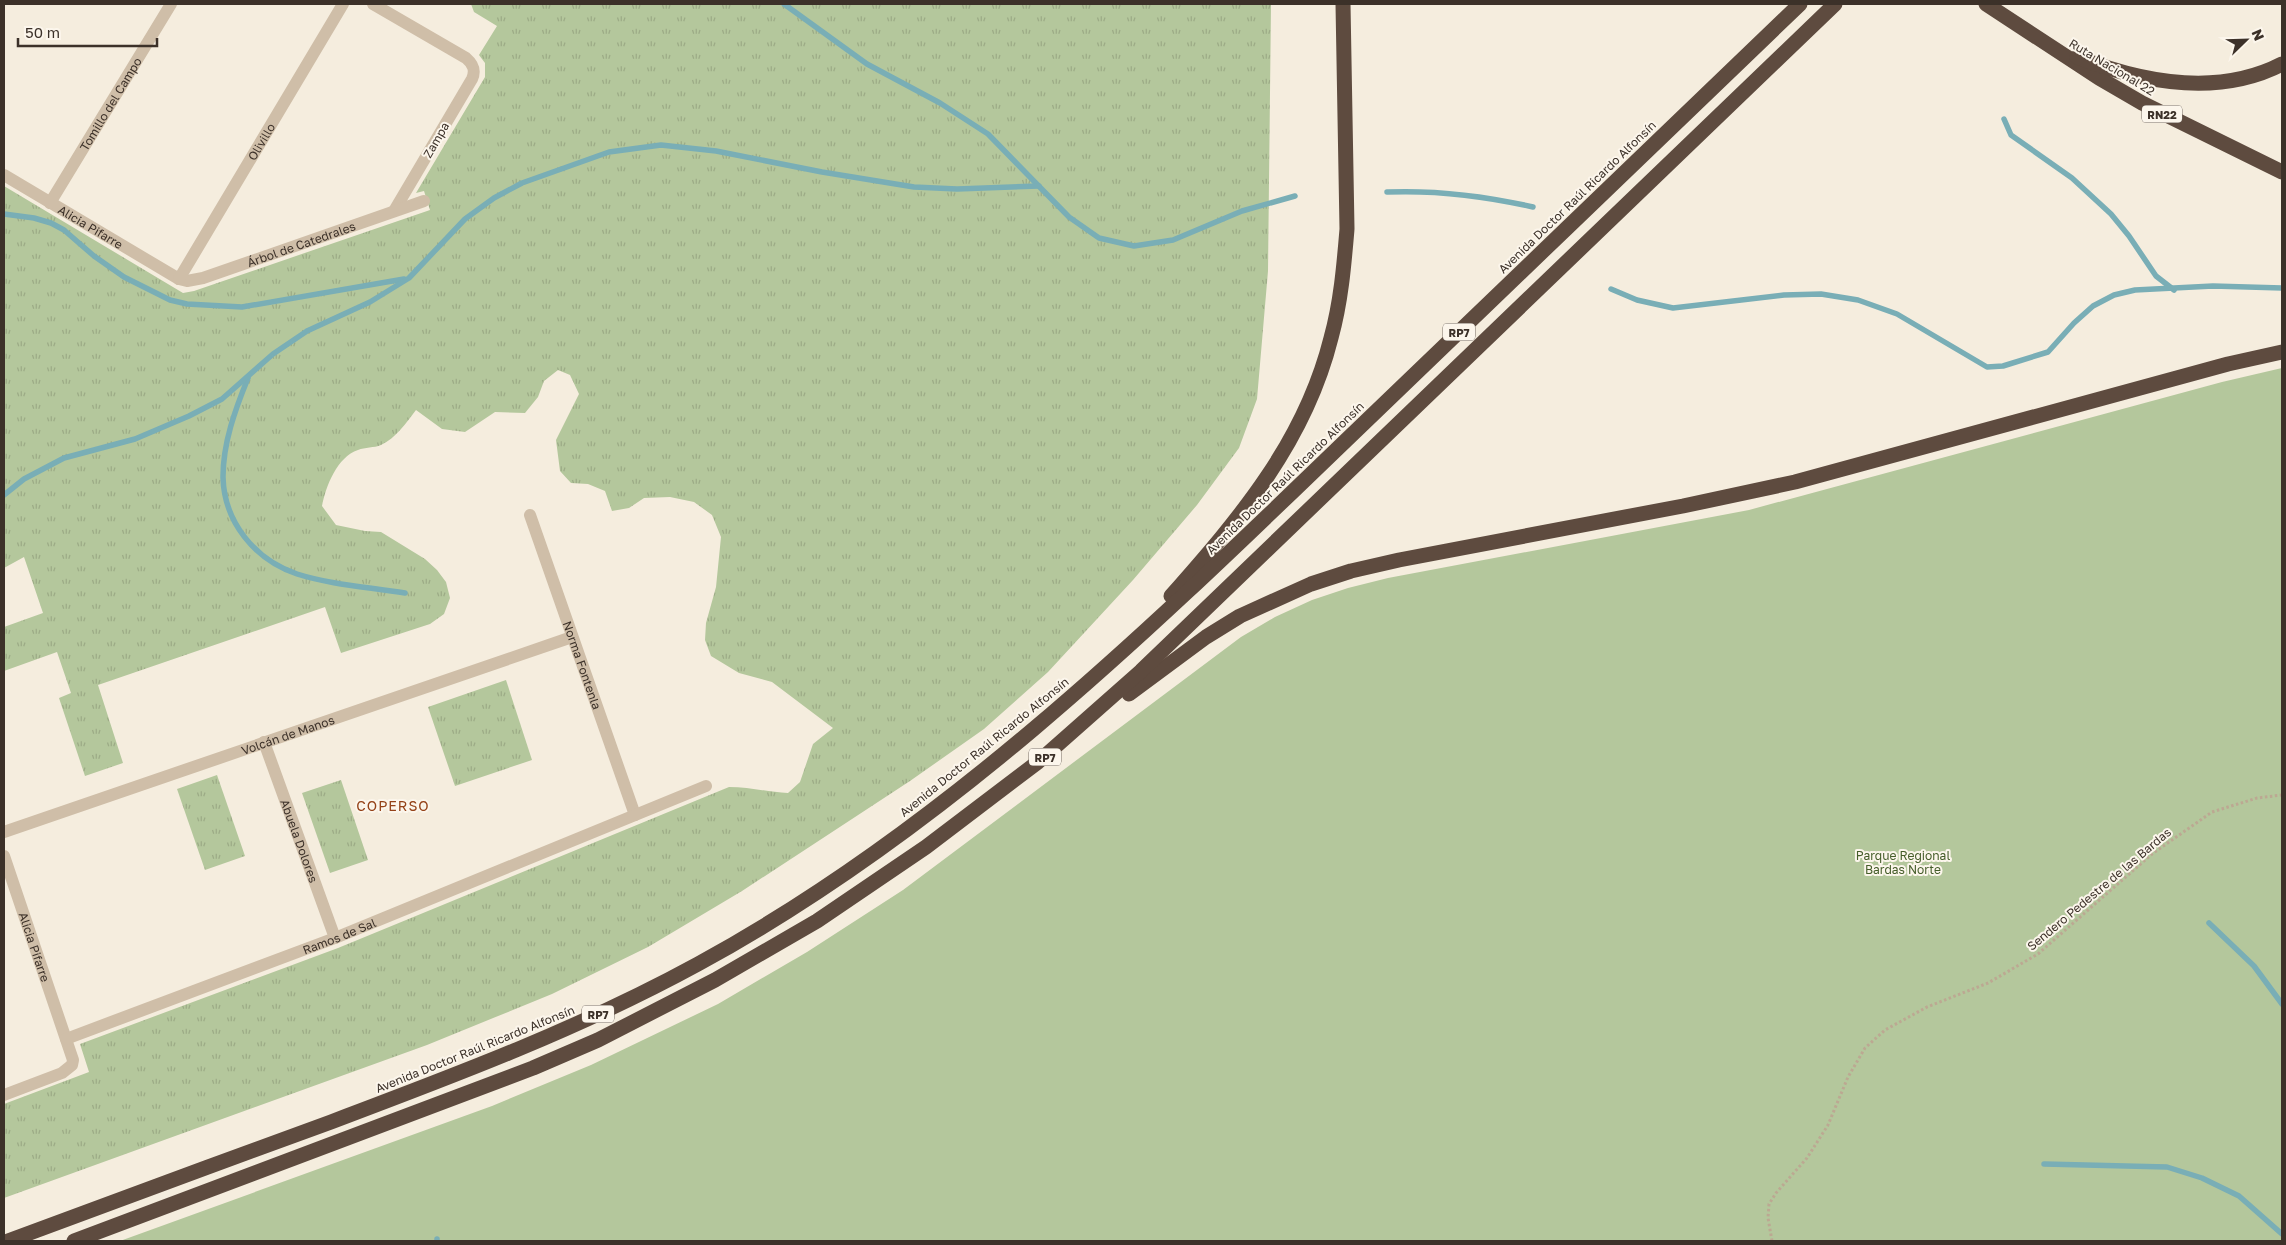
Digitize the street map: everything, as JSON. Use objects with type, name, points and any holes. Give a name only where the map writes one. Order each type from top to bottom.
[{"type":"highway","points":[[1117,657],[1236,522],[1257,494],[1294,433],[1322,372],[1332,337],[1346,229],[1344,4]]},
{"type":"highway","name":"Avenida Doctor Raúl Ricardo Alfonsín","points":[[8,1241],[468,1070],[593,1016],[698,964],[796,905],[935,808],[1117,657],[1226,556],[1800,4]]},
{"type":"highway","name":"RP7","points":[[74,1241],[490,1085],[598,1040],[732,971],[832,911],[926,847],[1038,762],[1176,638],[1835,4]]},
{"type":"highway","name":"Ruta Nacional 22","points":[[1986,4],[2048,46],[2142,103],[2282,172]]},
{"type":"highway","points":[[2048,46],[2119,71],[2152,79],[2188,82],[2218,82],[2245,78],[2269,71],[2282,64]]},
{"type":"highway","points":[[1038,762],[1206,637],[1240,616],[1311,584],[1399,560],[1683,506],[1795,482],[2228,364],[2282,352]]},
{"type":"street","name":"Tomillo del Campo","points":[[50,203],[171,4]]},
{"type":"street","name":"Olivillo","points":[[179,279],[343,4]]},
{"type":"street","name":"Zampa","points":[[373,4],[466,58],[474,67],[472,79],[394,211]]},
{"type":"street","name":"Alicia Pifarre","points":[[4,175],[179,279]]},
{"type":"street","name":"Árbol de Catedrales","points":[[179,279],[187,281],[203,278],[424,201]]},
{"type":"street","name":"Norma Fontenla","points":[[530,514],[635,815]]},
{"type":"street","name":"Volcán de Manos","points":[[4,832],[572,637]]},
{"type":"street","name":"Abuela Dolores","points":[[264,742],[335,938]]},
{"type":"street","name":"Ramos de Sal","points":[[66,1039],[335,938],[706,786]]},
{"type":"street","name":"Alicia Pifarre","points":[[4,856],[66,1039]]},
{"type":"street","points":[[4,1095],[68,1070],[73,1060],[66,1039]]},
{"type":"path","name":"Sendero Pedestre de las Bardas","points":[[1772,1241],[1768,1218],[1769,1204],[1776,1193],[1807,1158],[1828,1125],[1848,1077],[1865,1048],[1885,1030],[1927,1007],[1988,983],[2032,958],[2054,942],[2152,854],[2212,812],[2256,798],[2282,795]]},
{"type":"green space","points":[[471,4],[1271,4],[1268,271],[1257,399],[1239,448],[1197,505],[1133,580],[1048,672],[984,729],[910,781],[742,891],[648,947],[552,994],[427,1045],[4,1198],[4,1104],[89,1072],[80,1044],[338,948],[729,787],[788,793],[800,782],[813,744],[833,728],[772,682],[739,673],[711,656],[705,640],[706,623],[716,587],[721,537],[712,515],[694,502],[670,497],[644,498],[629,508],[612,511],[605,491],[588,484],[571,483],[560,471],[556,440],[579,394],[570,375],[558,370],[544,381],[538,397],[525,413],[495,412],[465,432],[442,429],[416,410],[400,430],[386,442],[351,454],[344,459],[334,473],[326,490],[322,506],[336,525],[381,532],[425,559],[446,582],[450,598],[444,614],[430,624],[341,653],[325,607],[98,685],[123,763],[85,776],[59,698],[71,693],[57,652],[4,671],[4,627],[43,613],[24,557],[4,568],[4,186],[183,293],[194,291],[430,210],[424,191],[416,193],[485,77],[485,63],[479,55],[497,26],[474,12]]},
{"type":"green space","name":"Parque Regional Bardas Norte","points":[[2282,368],[2282,1241],[120,1241],[492,1106],[591,1065],[718,1004],[807,952],[903,890],[1241,637],[1275,617],[1312,600],[1348,588],[1388,578],[1749,510],[2222,382]]},
{"type":"green space","points":[[506,680],[532,760],[455,786],[428,707]]},
{"type":"green space","points":[[217,775],[245,856],[205,870],[177,789]]},
{"type":"green space","points":[[341,780],[368,860],[330,873],[302,793]]},
{"type":"waterway","points":[[784,4],[867,64],[940,103],[988,134],[1069,217],[1099,238],[1134,246],[1173,240],[1242,211],[1295,196]]},
{"type":"waterway","points":[[2004,119],[2011,135],[2072,178],[2111,214],[2129,236],[2156,276],[2174,290]]},
{"type":"waterway","points":[[4,495],[24,479],[64,458],[135,439],[189,416],[222,399],[273,354],[307,331],[370,302],[409,278],[465,219],[494,198],[522,183],[609,152],[661,145],[716,151],[822,172],[914,187],[957,189],[1039,186]]},
{"type":"waterway","points":[[1387,192],[1461,195],[1533,207]]},
{"type":"waterway","points":[[4,214],[34,218],[51,223],[64,230],[94,256],[124,277],[170,300],[187,304],[242,307],[404,279]]},
{"type":"waterway","points":[[1611,289],[1637,300],[1673,308],[1784,295],[1821,294],[1858,300],[1897,314],[1987,367],[2003,366],[2048,352],[2074,323],[2093,306],[2114,295],[2135,290],[2213,286],[2282,288]]},
{"type":"waterway","points":[[248,378],[234,414],[227,439],[223,477],[229,509],[245,537],[255,549],[268,559],[282,568],[297,574],[337,583],[405,593]]},
{"type":"waterway","points":[[2209,923],[2254,966],[2282,1004]]},
{"type":"waterway","points":[[2044,1164],[2167,1167],[2202,1178],[2239,1196],[2282,1234]]},
{"type":"district","name":"COPERSO","points":[[393,805]]}]
